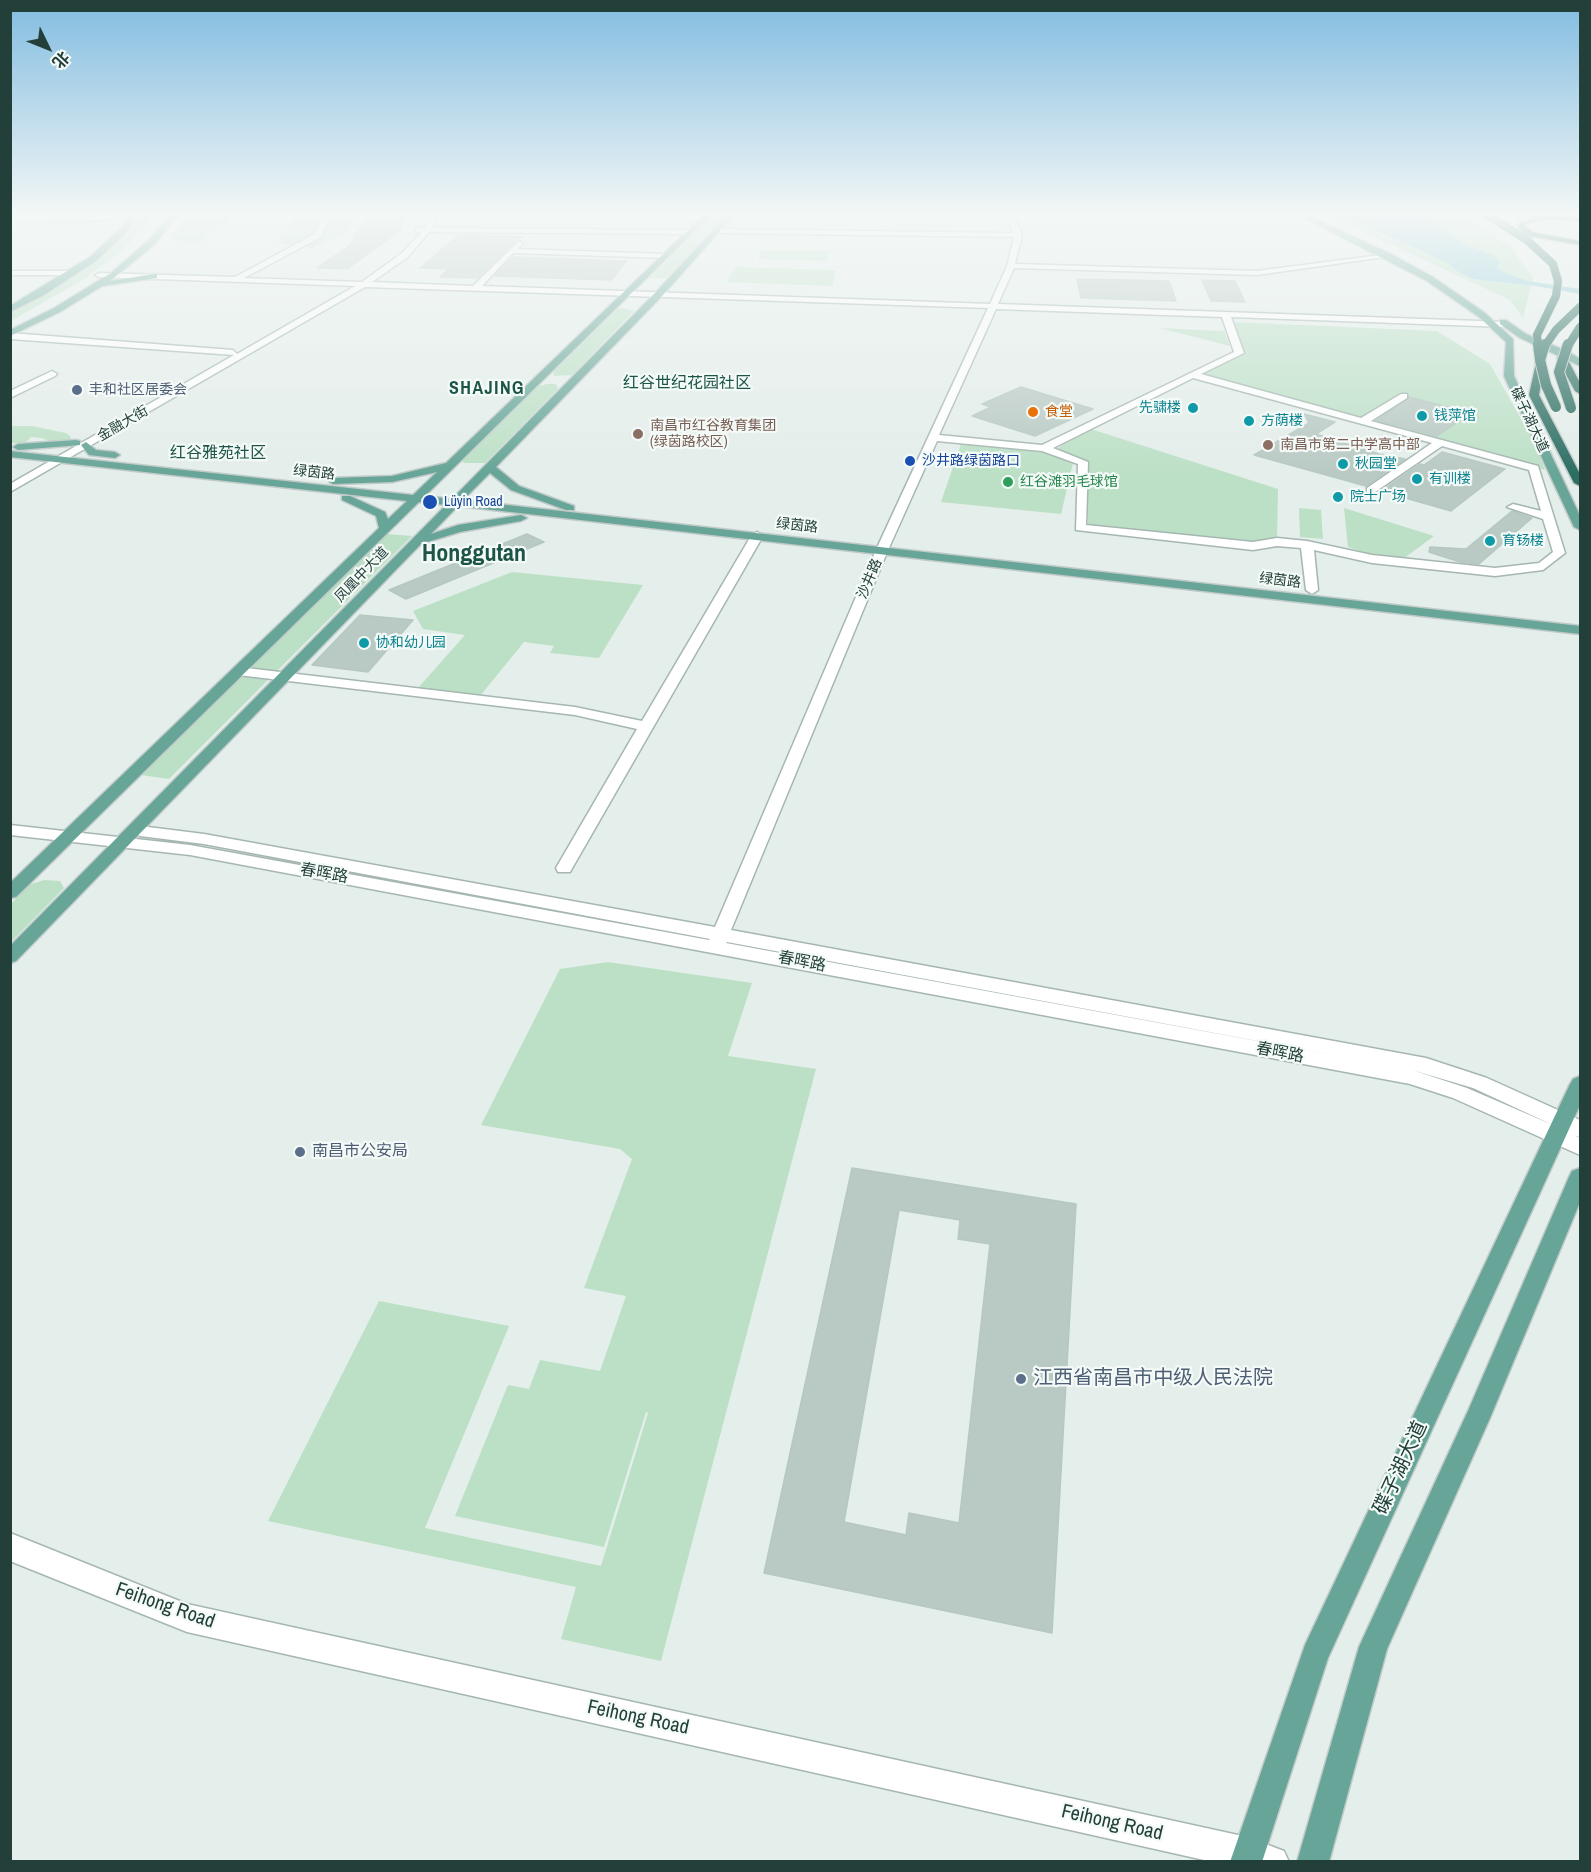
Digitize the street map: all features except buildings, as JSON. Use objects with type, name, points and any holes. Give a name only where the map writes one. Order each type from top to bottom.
[{"type":"highway","points":[[1554,300],[1537,335],[1546,385],[1556,407],[1571,408],[1559,372],[1562,358],[1573,335],[1581,327]]},
{"type":"highway","points":[[1581,307],[1556,330],[1546,343],[1533,395],[1581,483]]},
{"type":"highway","points":[[1562,358],[1581,340]]},
{"type":"highway","points":[[1562,358],[1581,391]]},
{"type":"main road","points":[[10,310],[26,300]]},
{"type":"main road","points":[[10,326],[55,300]]},
{"type":"main road","points":[[10,335],[71,300]]},
{"type":"main road","name":"凤凰中大道","points":[[10,893],[621,300]]},
{"type":"main road","name":"凤凰中大道","points":[[10,957],[653,300]]},
{"type":"main road","name":"碟子湖大道","points":[[1460,300],[1492,323],[1510,341],[1509,376],[1581,526]]},
{"type":"main road","points":[[1470,300],[1523,336],[1566,354],[1581,363]]},
{"type":"main road","points":[[12,450],[67,452]]},
{"type":"main road","name":"绿茵路","points":[[12,450],[67,452],[320,485]]},
{"type":"main road","name":"绿茵路","points":[[67,452],[320,485],[884,547],[1581,630]]},
{"type":"main road","points":[[320,485],[392,479],[450,465]]},
{"type":"main road","points":[[490,466],[496,475],[515,488],[565,512]]},
{"type":"main road","points":[[320,485],[381,514],[385,528]]},
{"type":"main road","points":[[415,542],[433,535],[489,522],[565,512]]},
{"type":"main road","name":"绿茵路","points":[[565,512],[819,543],[838,549],[955,548],[967,552],[1581,620]]},
{"type":"main road","name":"碟子湖大道","points":[[1256,1859],[1315,1655],[1567,1129],[1581,1084]]},
{"type":"main road","points":[[1313,1862],[1373,1647],[1477,1418],[1581,1177]]},
{"type":"street","name":"金融大街","points":[[10,489],[67,452],[324,300]]},
{"type":"street","name":"金融大街","points":[[10,481],[67,452],[335,300]]},
{"type":"street","points":[[837,300],[1505,324]]},
{"type":"street","name":"沙井路","points":[[718,940],[884,547],[997,300]]},
{"type":"street","points":[[1044,448],[1239,353],[1226,315]]},
{"type":"street","points":[[10,335],[232,353]]},
{"type":"street","points":[[10,395],[52,374]]},
{"type":"street","points":[[934,438],[1044,448],[1083,462],[1080,528],[1252,546],[1277,542],[1307,545],[1338,549],[1372,559],[1495,572],[1543,566],[1559,553],[1534,468],[1192,375]]},
{"type":"street","points":[[1363,421],[1404,396]]},
{"type":"street","points":[[1371,490],[1441,442]]},
{"type":"street","points":[[1513,507],[1548,517]]},
{"type":"street","points":[[564,868],[757,536]]},
{"type":"street","points":[[1307,545],[1312,590]]},
{"type":"street","points":[[238,671],[575,711],[624,720],[647,728]]},
{"type":"street","name":"春晖路","points":[[10,817],[76,830],[127,836],[204,838],[1412,1077],[1567,1129],[1581,1147]]},
{"type":"street","name":"春晖路","points":[[10,830],[76,830]]},
{"type":"street","name":"Feihong Road","points":[[10,1547],[188,1618],[1256,1859]]},
{"type":"green space","points":[[30,300],[47,300],[11,321],[11,312]]},
{"type":"green space","points":[[1510,300],[1527,300],[1523,318]]},
{"type":"green space","points":[[621,308],[634,311],[572,375],[554,376],[553,372],[616,310]]},
{"type":"green space","points":[[1233,322],[1437,331],[1490,364],[1533,440],[1545,470],[1199,375],[1241,356]]},
{"type":"green space","points":[[1159,328],[1224,331],[1230,346]]},
{"type":"green space","points":[[556,384],[558,389],[485,463],[464,463],[462,460],[539,386]]},
{"type":"green space","points":[[11,426],[32,426],[66,433],[71,437],[70,441],[53,443],[42,438],[31,437],[24,444],[11,443]]},
{"type":"green space","points":[[1091,429],[1278,489],[1277,540],[1252,543],[1088,526],[1088,461],[1059,451],[1059,447]]},
{"type":"green space","name":"红谷滩羽毛球馆","points":[[962,441],[1034,449],[1073,463],[1061,514],[941,502]]},
{"type":"green space","points":[[1299,508],[1321,510],[1323,539],[1300,537]]},
{"type":"green space","points":[[1344,508],[1434,536],[1403,559],[1385,559],[1348,547]]},
{"type":"green space","points":[[387,534],[412,536],[169,779],[141,775]]},
{"type":"green space","points":[[512,572],[643,585],[599,658],[550,653],[554,646],[524,642],[480,696],[418,688],[465,635],[423,629],[413,611]]},
{"type":"green space","points":[[44,880],[60,881],[64,888],[11,942],[11,904],[29,885]]},
{"type":"green space","points":[[608,962],[752,983],[728,1056],[816,1069],[661,1661],[561,1639],[576,1587],[268,1521],[379,1301],[509,1326],[425,1528],[601,1566],[648,1413],[646,1412],[604,1547],[455,1516],[508,1385],[529,1389],[540,1360],[600,1371],[626,1296],[584,1288],[632,1159],[620,1149],[481,1125],[560,969]]},
{"type":"place","name":"丰和社区居委会","points":[[77,390]]},
{"type":"place","name":"先骕楼","points":[[1193,408]]},
{"type":"place","name":"食堂","points":[[1033,412]]},
{"type":"place","name":"钱萍馆","points":[[1422,416]]},
{"type":"place","name":"方荫楼","points":[[1249,421]]},
{"type":"place","name":"南昌市红谷教育集团 (绿茵路校区)","points":[[638,434]]},
{"type":"place","name":"南昌市第二中学高中部","points":[[1268,445]]},
{"type":"place","name":"沙井路绿茵路口","points":[[910,461]]},
{"type":"place","name":"秋园堂","points":[[1343,464]]},
{"type":"place","name":"有训楼","points":[[1417,479]]},
{"type":"place","name":"红谷滩羽毛球馆","points":[[1008,482]]},
{"type":"place","name":"院士广场","points":[[1338,497]]},
{"type":"place","name":"Lüyin Road","points":[[430,502]]},
{"type":"place","name":"育钖楼","points":[[1490,541]]},
{"type":"place","name":"协和幼儿园","points":[[364,643]]},
{"type":"place","name":"南昌市公安局","points":[[300,1152]]},
{"type":"place","name":"江西省南昌市中级人民法院","points":[[1021,1379]]},
{"type":"district","name":"红谷世纪花园社区","points":[[687,384]]},
{"type":"district","name":"SHAJING","points":[[487,389]]},
{"type":"district","name":"红谷雅苑社区","points":[[218,454]]},
{"type":"district","name":"Honggutan","points":[[474,555]]}]
